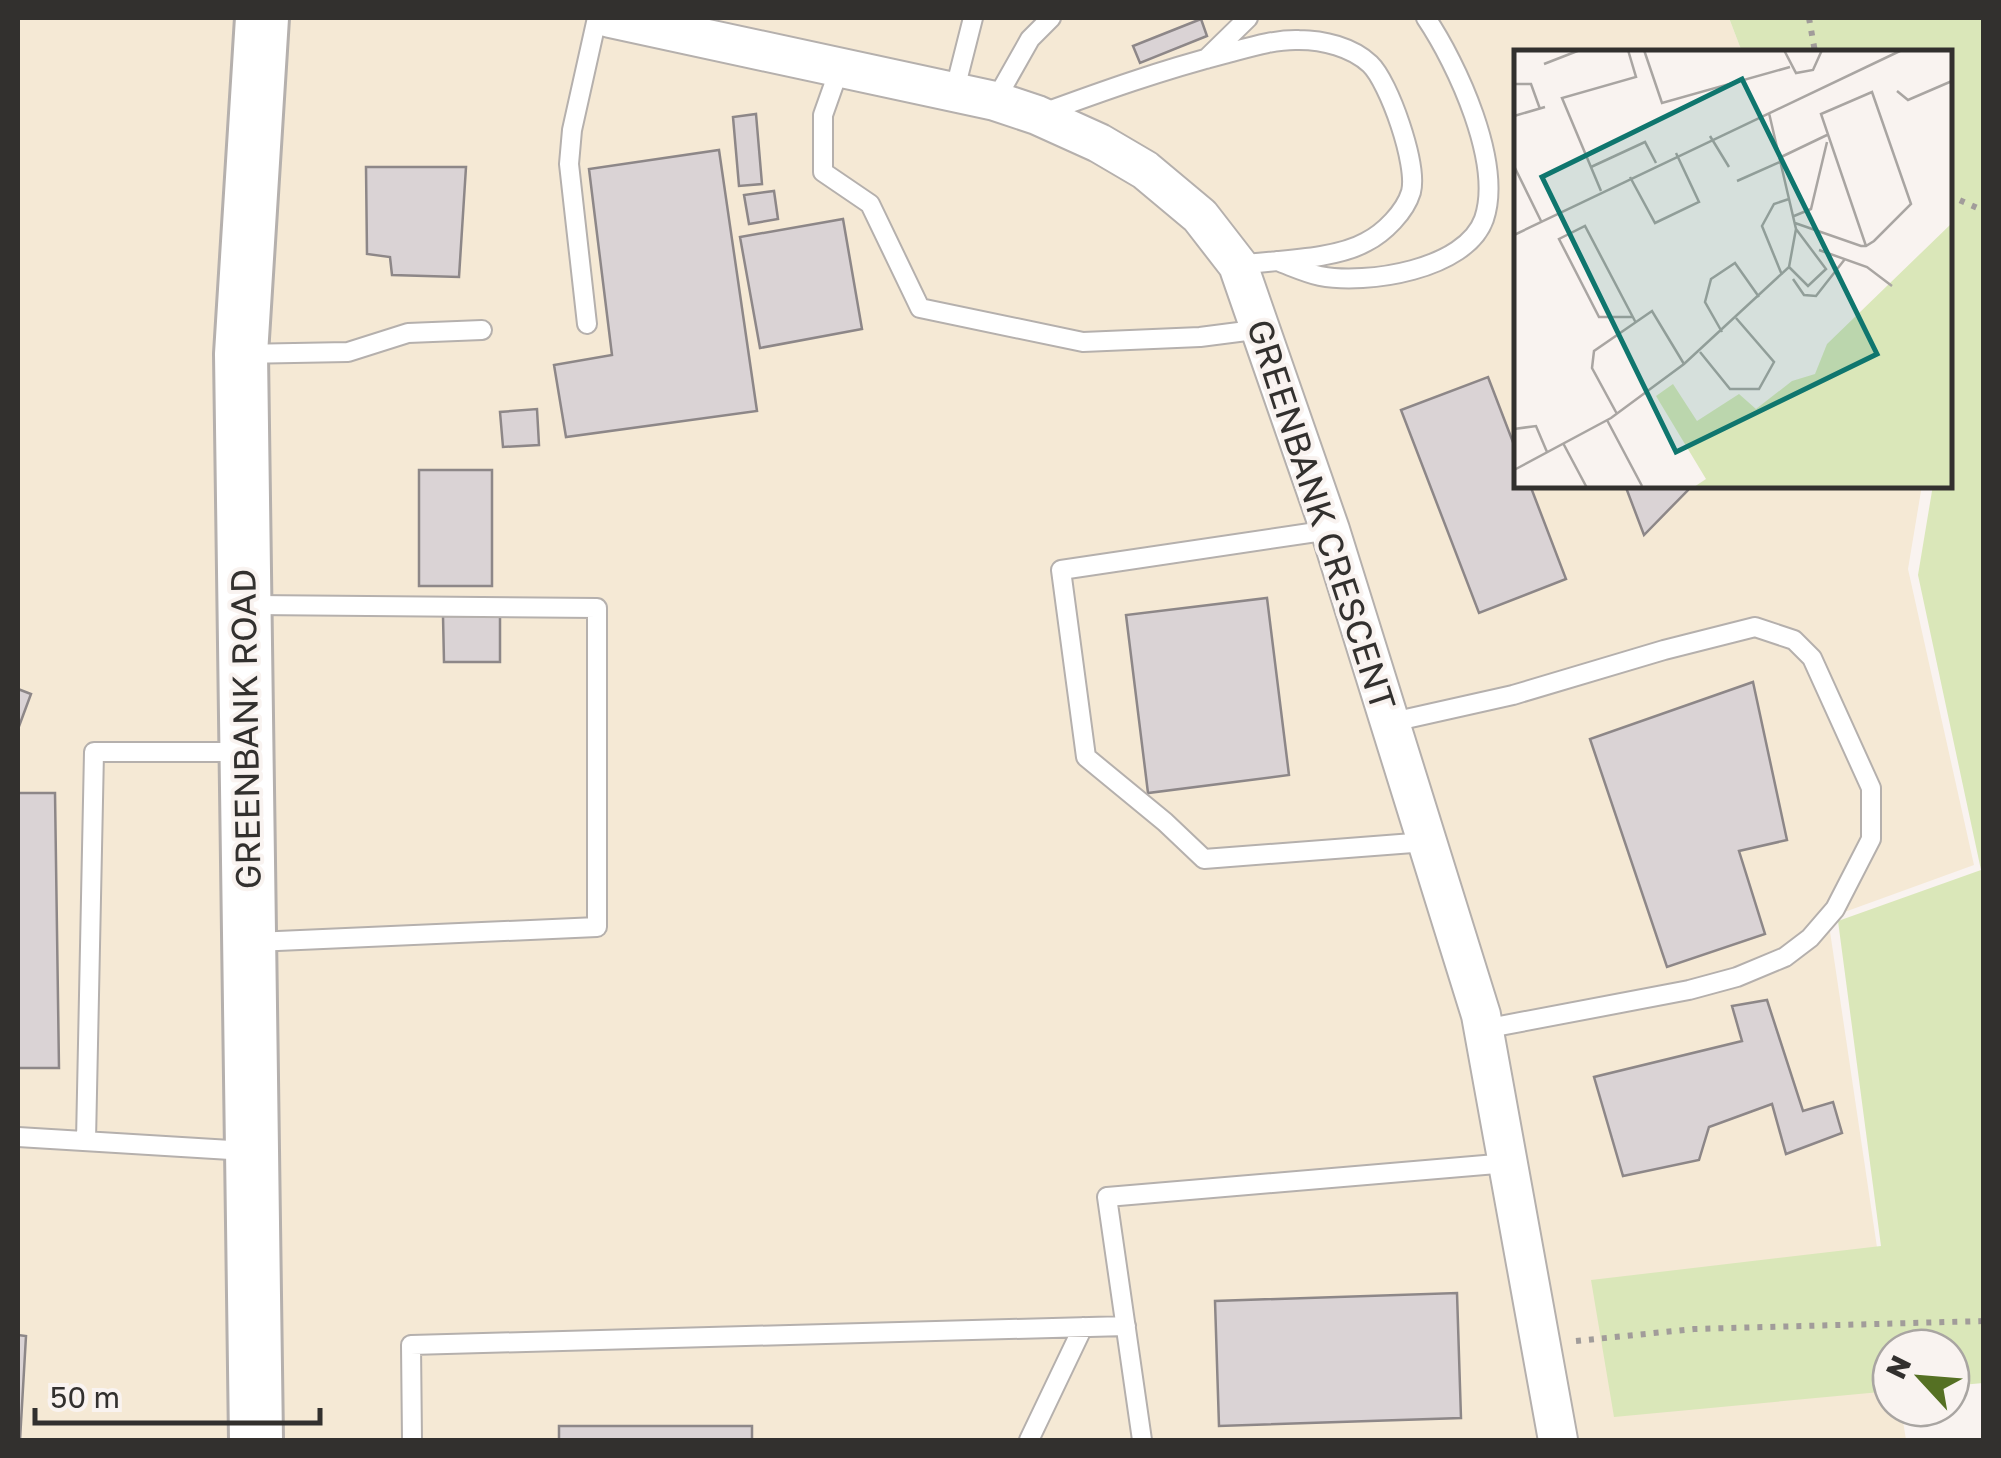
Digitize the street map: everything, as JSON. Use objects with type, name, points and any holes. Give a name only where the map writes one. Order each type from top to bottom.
[{"type":"street","name":"GREENBANK ROAD","points":[[256,1440],[241,354],[262,18]]},
{"type":"street","name":"GREENBANK CRESCENT","points":[[610,18],[994,101],[1038,115],[1145,170],[1256,262],[1262,329],[1330,530],[1484,1029],[1558,1440]]},
{"type":"lane","points":[[587,324],[569,164],[572,130],[597,18]]},
{"type":"lane","points":[[954,92],[973,18]]},
{"type":"lane","points":[[994,101],[1030,39],[1051,18]]},
{"type":"lane","points":[[1206,59],[1248,18]]},
{"type":"lane","points":[[1256,262],[1320,276],[1368,277],[1409,271],[1445,259],[1472,239],[1484,219],[1488,188],[1484,159],[1460,79],[1426,18]]},
{"type":"lane","points":[[1038,115],[1132,80],[1296,39],[1332,44],[1356,53],[1373,66],[1400,128],[1412,172],[1411,191],[1402,210],[1365,243],[1256,262]]},
{"type":"lane","points":[[840,68],[823,115],[823,172],[870,204],[920,308],[1082,342],[1200,337],[1262,329]]},
{"type":"lane","points":[[241,354],[348,352],[408,333],[482,330]]},
{"type":"lane","points":[[1330,530],[1062,570],[1086,757],[1204,859],[1426,842]]},
{"type":"lane","points":[[245,606],[597,608],[597,927],[249,942]]},
{"type":"lane","points":[[1388,723],[1513,695],[1755,627],[1794,640],[1812,658],[1871,788],[1871,839],[1834,908],[1810,938],[1785,957],[1738,977],[1689,990],[1484,1029]]},
{"type":"lane","points":[[86,1141],[94,752],[247,752]]},
{"type":"lane","points":[[18,1137],[252,1151]]},
{"type":"lane","points":[[1142,1440],[1107,1196],[1508,1164]]},
{"type":"lane","points":[[412,1440],[411,1345],[1126,1326]]},
{"type":"lane","points":[[1028,1440],[1083,1327]]},
{"type":"path","points":[[1809,18],[1814,50]]},
{"type":"path","points":[[1951,195],[1984,211]]},
{"type":"path","points":[[1541,1345],[1694,1329],[1984,1321]]},
{"type":"shaded area","points":[[18,18],[1729,18],[1741,50],[1514,50],[1514,488],[1922,488],[1908,569],[1974,865],[1828,918],[1889,1328],[1871,1328],[1871,1428],[1904,1428],[1906,1440],[18,1440]]},
{"type":"green space","points":[[1729,18],[1983,18],[1983,1383],[1971,1384],[1971,1328],[1871,1328],[1871,1393],[1614,1417],[1591,1280],[1881,1246],[1838,921],[1981,870],[1918,575],[1932,488],[1951,488],[1951,50],[1741,50]]},
{"type":"building","points":[[1201,19],[1207,36],[1140,63],[1133,46]]},
{"type":"building","points":[[756,114],[762,184],[739,186],[733,117]]},
{"type":"building","points":[[719,150],[757,411],[566,437],[554,365],[612,355],[589,169]]},
{"type":"building","points":[[366,167],[466,167],[459,277],[392,275],[390,257],[367,254]]},
{"type":"building","points":[[774,191],[778,219],[749,224],[744,195]]},
{"type":"building","points":[[843,219],[862,329],[760,348],[740,237]]},
{"type":"building","points":[[1488,377],[1514,445],[1514,488],[1531,488],[1566,579],[1479,613],[1401,410]]},
{"type":"building","points":[[537,409],[539,445],[503,447],[500,412]]},
{"type":"building","points":[[419,470],[492,470],[492,586],[419,586]]},
{"type":"building","points":[[1626,488],[1688,488],[1688,490],[1644,535]]},
{"type":"building","points":[[1267,598],[1289,775],[1148,793],[1126,615]]},
{"type":"building","points":[[443,616],[500,616],[500,662],[444,662]]},
{"type":"building","points":[[1753,682],[1787,840],[1739,851],[1765,934],[1667,967],[1590,739]]},
{"type":"building","points":[[18,689],[31,694],[18,729]]},
{"type":"building","points":[[18,793],[55,793],[59,1068],[18,1068]]},
{"type":"building","points":[[1767,1000],[1803,1111],[1833,1102],[1842,1133],[1786,1154],[1772,1104],[1709,1127],[1699,1160],[1623,1176],[1594,1077],[1742,1041],[1732,1006]]},
{"type":"building","points":[[1457,1293],[1461,1418],[1219,1426],[1215,1301]]},
{"type":"building","points":[[18,1335],[26,1336],[20,1440],[18,1440]]},
{"type":"building","points":[[559,1426],[752,1426],[752,1440],[559,1440]]}]
